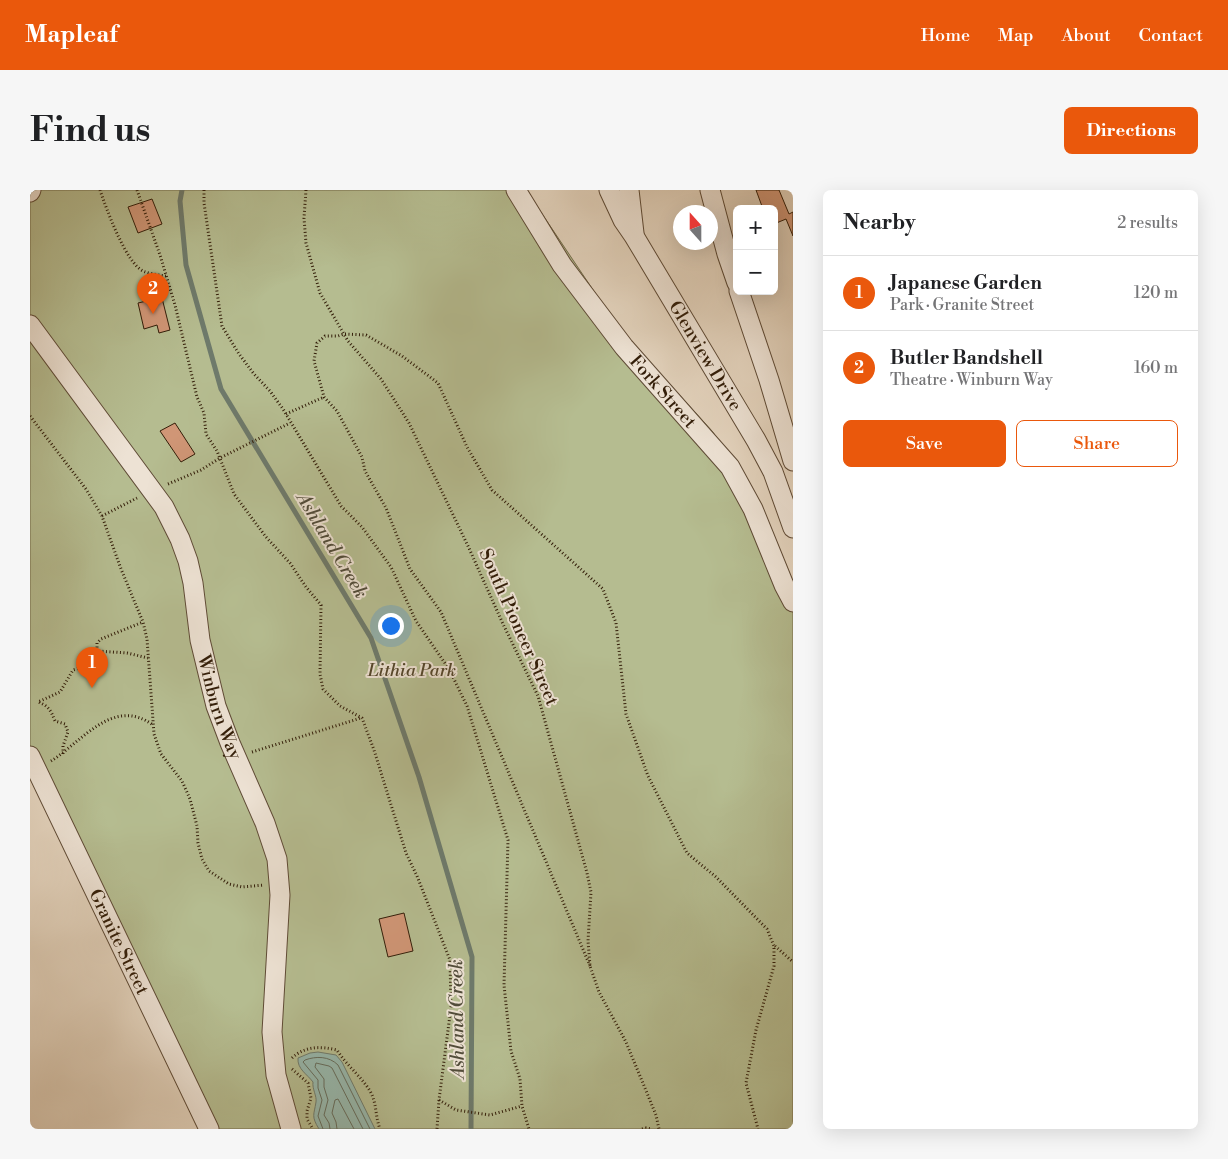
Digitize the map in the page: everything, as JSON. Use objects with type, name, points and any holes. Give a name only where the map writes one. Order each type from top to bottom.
[{"type":"street","name":"Fork Street","points":[[516,190],[562,265],[624,347],[730,468],[753,509],[784,586],[793,602]]},
{"type":"street","name":"Glenview Drive","points":[[608,190],[623,220],[756,440],[773,472],[793,528]]},
{"type":"street","points":[[629,190],[634,236]]},
{"type":"street","points":[[710,190],[733,271]]},
{"type":"street","points":[[740,295],[769,380],[793,461]]},
{"type":"street","name":"Winburn Way","points":[[30,326],[164,507],[188,560],[193,583],[200,640],[216,706],[265,823],[277,859],[279,927],[272,1032],[276,1075],[291,1129]]},
{"type":"street","name":"Granite Street","points":[[34,763],[209,1129]]},
{"type":"path","points":[[100,190],[109,218],[131,259],[142,271],[166,276]]},
{"type":"path","points":[[137,190],[166,276],[197,397],[204,414],[206,434],[217,451],[234,494],[266,537],[290,563],[321,605],[320,674],[324,689],[340,706],[362,718],[406,853],[450,960],[451,1007],[437,1129]]},
{"type":"path","points":[[204,190],[204,203],[222,326],[239,354],[254,374],[270,390],[286,414],[341,506],[362,527],[391,567],[416,621],[449,668],[467,706],[508,840],[504,985],[511,1051],[520,1079],[522,1106],[529,1129]]},
{"type":"path","name":"South Pioneer Street","points":[[306,190],[304,218],[306,243],[320,293],[344,334],[382,379],[409,423],[538,696],[591,892],[588,941],[590,966],[599,992],[626,1042],[656,1114],[659,1129]]},
{"type":"path","points":[[590,966],[441,612],[410,569],[386,508],[365,471],[362,457],[337,411],[324,397],[314,361],[317,343],[325,336],[344,334],[366,335],[402,356],[438,383],[467,447],[492,490],[604,589],[616,623],[626,714],[648,776],[687,853],[716,877],[767,930],[774,946],[774,966],[756,1030],[746,1083],[758,1129]]},
{"type":"path","points":[[286,414],[324,397]]},
{"type":"path","points":[[30,416],[86,489],[102,516],[143,622],[147,639],[153,725],[157,746],[182,781],[190,799],[197,826],[198,843],[202,859],[209,871],[229,884],[242,887],[256,887],[279,882]]},
{"type":"path","points":[[220,458],[290,423]]},
{"type":"path","points":[[63,754],[63,746],[68,732],[65,724],[55,721],[52,711],[44,704],[38,702],[60,692],[73,670],[92,664],[97,651],[97,643],[101,639],[143,622]]},
{"type":"path","points":[[97,651],[127,652],[148,658]]},
{"type":"path","points":[[34,763],[63,754],[97,724],[108,719],[129,716],[142,717],[153,725]]},
{"type":"path","points":[[236,757],[362,718]]},
{"type":"path","points":[[774,946],[793,962]]},
{"type":"path","points":[[313,1129],[307,1119],[311,1098],[308,1083],[292,1068],[292,1058],[300,1051],[316,1047],[337,1050],[363,1081],[375,1104],[380,1129]]},
{"type":"path","points":[[439,1100],[456,1110],[490,1115],[522,1106]]},
{"type":"path","points":[[642,1129],[652,1129]]},
{"type":"green space","name":"Lithia Park","points":[[30,190],[526,190],[618,327],[712,431],[752,487],[793,584],[793,1129],[209,1129],[30,756]]},
{"type":"water","points":[[318,1052],[336,1055],[342,1062],[375,1129],[319,1129],[316,1125],[314,1113],[316,1100],[313,1082],[299,1065],[298,1058]]},
{"type":"building","points":[[756,190],[779,190],[789,214],[793,212],[793,236],[786,219],[778,222],[778,205],[762,205]]},
{"type":"building","points":[[152,199],[162,224],[138,233],[128,207]]},
{"type":"building","points":[[161,294],[170,330],[159,333],[157,325],[144,329],[138,303],[151,300],[150,297]]},
{"type":"building","points":[[175,423],[195,454],[181,462],[160,431]]},
{"type":"building","points":[[404,913],[413,951],[388,957],[379,919]]},
{"type":"waterway","name":"Ashland Creek","points":[[182,190],[180,201],[186,265],[221,389],[371,638],[419,777],[472,957],[471,1129]]},
{"type":"place","name":"Butler Bandshell","points":[[153,314]]},
{"type":"place","name":"Japanese Garden","points":[[92,688]]}]
